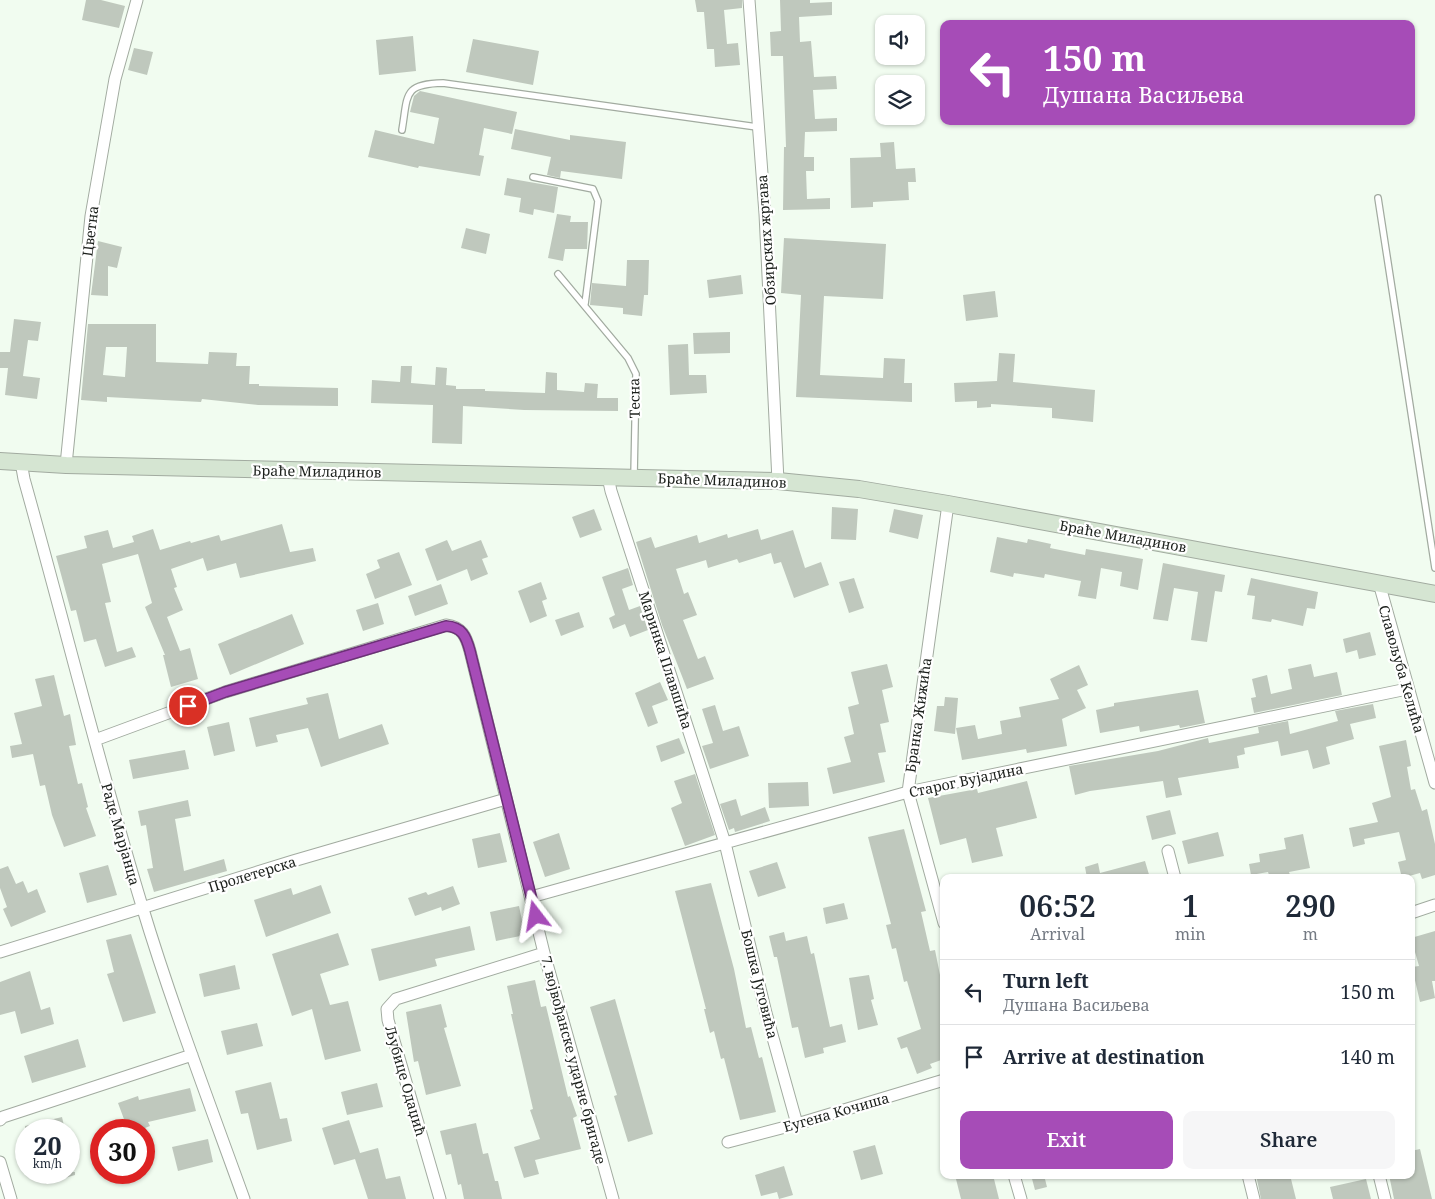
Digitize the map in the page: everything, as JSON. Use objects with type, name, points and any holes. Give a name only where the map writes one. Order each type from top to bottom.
[{"type":"main road","name":"Браће Миладинов","points":[[0,460],[66,465],[778,481],[850,488],[948,504],[1435,594]]},
{"type":"street","name":"Цветна","points":[[66,465],[91,216],[115,79],[137,0]]},
{"type":"street","name":"Обзирских жртава","points":[[749,0],[765,214],[778,481]]},
{"type":"street","name":"Раде Марјанца","points":[[21,462],[24,479],[142,907],[192,1055],[244,1199]]},
{"type":"street","name":"Маринка Плавшића","points":[[608,477],[614,501],[725,843]]},
{"type":"street","name":"Бранка Жижића","points":[[940,908],[908,792],[948,504]]},
{"type":"street","name":"Славољуба Келића","points":[[1379,583],[1407,689],[1435,783]]},
{"type":"street","name":"7. војвођанске ударне бригаде","points":[[95,740],[225,692],[446,626],[456,626],[462,631],[470,651],[544,953],[612,1199]]},
{"type":"street","name":"Старог Вујадина","points":[[531,897],[908,792],[1407,689]]},
{"type":"street","name":"Пролетерска","points":[[0,952],[142,907],[506,800]]},
{"type":"street","name":"Бошка Југовића","points":[[725,843],[766,1013],[797,1124]]},
{"type":"street","points":[[1168,851],[1174,874]]},
{"type":"street","points":[[1415,912],[1435,905]]},
{"type":"street","name":"Љубице Одаџић","points":[[440,1199],[388,1020],[387,1009],[396,999],[544,953]]},
{"type":"street","points":[[0,1120],[3,1117],[192,1055]]},
{"type":"street","name":"Еугена Кочиша","points":[[728,1142],[797,1124],[940,1081]]},
{"type":"street","points":[[0,1162],[11,1199]]},
{"type":"street","points":[[1015,1179],[1021,1199]]},
{"type":"street","points":[[1249,1179],[1254,1199]]},
{"type":"street","points":[[1380,1179],[1384,1199]]},
{"type":"lane","points":[[402,130],[408,96],[414,88],[421,84],[443,83],[757,127]]},
{"type":"lane","points":[[533,177],[584,185],[593,189],[596,195],[598,201],[585,304]]},
{"type":"lane","points":[[1378,198],[1435,568]]},
{"type":"lane","name":"Тесна","points":[[558,274],[585,304],[628,358],[636,374],[634,478]]},
{"type":"building","points":[[86,0],[101,0],[125,6],[119,28],[82,20]]},
{"type":"building","points":[[695,0],[742,0],[742,8],[724,10],[727,44],[738,43],[740,65],[715,67],[714,49],[707,49],[704,12],[697,12]]},
{"type":"building","points":[[780,0],[810,0],[810,3],[832,2],[832,15],[799,17],[800,42],[811,41],[814,77],[836,76],[837,89],[813,90],[815,119],[837,118],[837,131],[805,132],[804,157],[814,157],[814,171],[806,171],[807,199],[830,198],[830,209],[783,210],[784,147],[786,147],[783,56],[771,56],[770,32],[781,31]]},
{"type":"building","points":[[413,36],[416,71],[379,75],[376,40]]},
{"type":"building","points":[[473,39],[539,51],[533,85],[466,72]]},
{"type":"building","points":[[134,48],[153,52],[147,75],[128,70]]},
{"type":"building","points":[[420,91],[517,112],[512,134],[484,128],[479,155],[484,156],[480,176],[419,166],[418,168],[368,157],[375,130],[434,144],[439,118],[410,112],[414,96]]},
{"type":"building","points":[[515,129],[570,140],[570,135],[626,142],[622,179],[561,171],[560,178],[547,175],[551,157],[511,149]]},
{"type":"building","points":[[894,142],[896,169],[915,168],[916,182],[908,182],[909,200],[873,202],[873,207],[851,208],[850,158],[881,157],[880,143]]},
{"type":"building","points":[[507,178],[558,187],[554,213],[534,209],[533,215],[519,212],[521,198],[504,195]]},
{"type":"building","points":[[557,214],[571,216],[570,222],[588,222],[587,249],[565,249],[563,261],[548,258]]},
{"type":"building","points":[[466,228],[490,234],[486,254],[461,248]]},
{"type":"building","points":[[784,238],[886,244],[883,299],[824,296],[820,375],[883,378],[884,358],[905,359],[904,383],[912,383],[912,402],[796,397],[801,295],[781,293]]},
{"type":"building","points":[[98,241],[122,247],[117,268],[108,266],[108,296],[91,295]]},
{"type":"building","points":[[627,260],[649,260],[648,295],[644,295],[642,316],[623,314],[623,308],[590,305],[592,283],[626,286]]},
{"type":"building","points":[[741,275],[743,294],[709,298],[707,280]]},
{"type":"building","points":[[995,291],[998,317],[966,321],[963,295]]},
{"type":"building","points":[[14,319],[41,322],[38,341],[28,340],[23,376],[40,378],[37,399],[5,395],[8,368],[0,368],[0,352],[10,352]]},
{"type":"building","points":[[88,324],[156,324],[156,362],[208,364],[209,352],[237,353],[236,366],[250,366],[249,384],[259,384],[259,386],[338,388],[338,406],[258,405],[202,399],[201,402],[107,397],[107,402],[81,400]],"holes":[[[106,347],[127,347],[125,377],[103,375]]]},
{"type":"building","points":[[730,332],[730,353],[694,354],[693,333]]},
{"type":"building","points":[[688,344],[689,375],[706,375],[707,393],[670,395],[668,345]]},
{"type":"building","points":[[999,353],[1015,354],[1013,382],[1095,390],[1093,422],[1052,418],[1052,408],[991,404],[991,407],[977,408],[977,401],[955,402],[954,383],[997,381]]},
{"type":"building","points":[[401,366],[412,366],[411,383],[435,385],[436,367],[447,368],[446,385],[456,386],[456,389],[485,389],[485,391],[545,393],[546,372],[557,373],[557,390],[584,392],[585,383],[598,384],[597,398],[618,398],[618,411],[524,410],[463,406],[462,444],[432,443],[433,405],[371,403],[372,380],[400,382]]},
{"type":"building","points":[[832,507],[858,509],[856,540],[831,539]]},
{"type":"building","points":[[594,509],[602,530],[580,538],[572,517]]},
{"type":"building","points":[[894,509],[923,515],[918,539],[889,532]]},
{"type":"building","points":[[282,524],[290,552],[313,548],[316,561],[240,578],[236,563],[207,571],[203,558],[171,569],[177,587],[174,588],[183,610],[167,617],[180,651],[190,648],[198,679],[171,687],[163,655],[165,655],[145,607],[152,603],[138,554],[102,564],[111,602],[105,603],[117,652],[132,647],[136,657],[105,667],[96,639],[84,642],[76,610],[71,611],[56,556],[87,548],[84,536],[108,530],[113,548],[134,542],[132,536],[153,529],[160,550],[219,535],[221,541]]},
{"type":"building","points":[[758,529],[761,540],[793,530],[805,568],[821,562],[829,585],[794,598],[781,562],[774,564],[771,553],[739,563],[737,559],[708,568],[706,560],[676,569],[684,594],[688,592],[697,615],[683,620],[698,659],[705,656],[714,679],[687,689],[662,625],[636,542],[651,537],[655,548],[697,535],[699,543],[727,534],[728,538]]},
{"type":"building","points":[[997,537],[1027,543],[1028,539],[1051,544],[1050,548],[1085,555],[1086,549],[1143,559],[1138,590],[1120,586],[1122,572],[1101,568],[1096,599],[1078,596],[1081,581],[1045,574],[1044,578],[1014,573],[1013,577],[990,572]]},
{"type":"building","points":[[447,540],[452,551],[481,540],[488,557],[482,559],[488,574],[471,581],[467,569],[437,581],[425,549]]},
{"type":"building","points":[[399,552],[412,585],[375,599],[366,574],[380,568],[377,560]]},
{"type":"building","points":[[1163,563],[1225,575],[1222,592],[1215,591],[1207,642],[1191,640],[1198,592],[1174,588],[1168,621],[1153,619]]},
{"type":"building","points":[[628,568],[633,585],[622,589],[629,610],[640,606],[648,630],[630,637],[625,624],[613,629],[609,618],[615,615],[602,577]]},
{"type":"building","points":[[854,578],[864,608],[849,613],[839,582]]},
{"type":"building","points":[[1251,578],[1318,592],[1315,609],[1307,608],[1303,626],[1272,619],[1271,622],[1252,619],[1255,596],[1247,595]]},
{"type":"building","points":[[541,582],[547,599],[542,601],[547,616],[530,623],[518,591]]},
{"type":"building","points":[[441,584],[448,604],[415,616],[408,596]]},
{"type":"building","points":[[378,603],[384,624],[363,631],[356,610]]},
{"type":"building","points":[[579,612],[584,627],[561,636],[555,620]]},
{"type":"building","points":[[292,614],[304,644],[230,675],[218,644]]},
{"type":"building","points":[[1370,632],[1376,655],[1359,659],[1357,650],[1346,653],[1343,639]]},
{"type":"building","points":[[887,664],[893,687],[882,690],[889,722],[880,724],[886,752],[878,753],[885,782],[833,794],[827,768],[851,762],[844,737],[854,734],[848,707],[859,704],[851,672]]},
{"type":"building","points":[[1311,664],[1314,677],[1337,672],[1342,695],[1254,713],[1251,698],[1256,697],[1252,679],[1267,675],[1271,694],[1292,689],[1288,669]]},
{"type":"building","points":[[1079,665],[1088,685],[1077,690],[1086,708],[1062,719],[1067,746],[1027,753],[1026,749],[962,760],[956,728],[975,725],[978,739],[1002,734],[1000,721],[1021,717],[1019,707],[1059,699],[1050,679]]},
{"type":"building","points":[[54,675],[64,716],[70,714],[76,745],[69,746],[78,784],[82,783],[88,807],[86,808],[96,836],[64,847],[52,815],[45,785],[40,786],[33,754],[12,758],[10,746],[22,744],[14,713],[42,706],[35,679]]},
{"type":"building","points":[[660,682],[668,700],[652,706],[658,723],[648,727],[635,693]]},
{"type":"building","points":[[1198,690],[1205,723],[1180,728],[1179,725],[1140,732],[1139,726],[1100,733],[1096,710],[1114,706],[1114,703]]},
{"type":"building","points":[[328,693],[339,739],[382,724],[389,744],[321,767],[308,728],[276,735],[278,742],[256,747],[249,718],[308,704],[306,698]]},
{"type":"building","points":[[945,697],[958,698],[955,734],[934,731],[937,706],[944,706]]},
{"type":"building","points":[[1373,704],[1376,718],[1350,724],[1354,739],[1326,747],[1330,764],[1313,769],[1308,750],[1281,756],[1278,741],[1244,748],[1245,754],[1237,756],[1239,768],[1178,778],[1182,795],[1166,798],[1163,781],[1090,791],[1075,795],[1069,766],[1158,751],[1208,738],[1209,743],[1259,733],[1258,727],[1288,721],[1290,734],[1338,721],[1335,711]]},
{"type":"building","points":[[715,705],[723,731],[739,726],[749,756],[710,769],[702,746],[713,743],[702,709]]},
{"type":"building","points":[[229,722],[235,751],[214,756],[207,727]]},
{"type":"building","points":[[679,738],[685,753],[661,762],[656,746]]},
{"type":"building","points":[[1406,740],[1411,766],[1407,767],[1411,790],[1415,789],[1422,811],[1427,809],[1435,844],[1435,875],[1422,879],[1420,873],[1401,874],[1398,862],[1406,860],[1399,832],[1364,839],[1365,844],[1353,847],[1349,828],[1378,822],[1372,803],[1391,797],[1379,746]]},
{"type":"building","points":[[185,750],[189,769],[133,779],[129,760]]},
{"type":"building","points":[[695,774],[715,835],[685,846],[671,808],[682,803],[674,781]]},
{"type":"building","points":[[1027,781],[1037,818],[996,828],[1003,856],[972,863],[966,838],[940,845],[928,798],[977,789],[978,793]]},
{"type":"building","points":[[808,782],[809,806],[769,808],[768,783]]},
{"type":"building","points":[[736,799],[741,816],[765,807],[770,821],[735,832],[734,828],[729,830],[720,804]]},
{"type":"building","points":[[188,800],[191,816],[175,819],[184,871],[224,859],[227,871],[154,892],[147,869],[153,868],[146,825],[141,826],[138,811]]},
{"type":"building","points":[[1170,810],[1176,834],[1152,840],[1146,816]]},
{"type":"building","points":[[904,829],[926,911],[921,912],[930,951],[935,950],[940,975],[940,1060],[930,1064],[932,1068],[917,1074],[907,1047],[901,1049],[897,1038],[921,1029],[907,981],[904,982],[896,948],[892,949],[886,925],[891,924],[868,837]]},
{"type":"building","points":[[1218,832],[1224,856],[1188,864],[1182,841]]},
{"type":"building","points":[[500,833],[507,862],[478,868],[472,839]]},
{"type":"building","points":[[559,833],[570,869],[545,877],[533,842]]},
{"type":"building","points":[[1303,834],[1310,868],[1289,872],[1290,874],[1269,874],[1268,872],[1251,874],[1249,864],[1260,862],[1259,854],[1286,849],[1284,838]]},
{"type":"building","points":[[1145,861],[1149,874],[1086,874],[1085,867],[1098,863],[1100,873]]},
{"type":"building","points":[[777,862],[786,888],[758,897],[749,871]]},
{"type":"building","points":[[108,865],[117,895],[87,903],[79,873]]},
{"type":"building","points":[[8,866],[16,884],[23,881],[28,893],[37,889],[46,912],[11,927],[3,909],[7,907],[0,888],[0,869]]},
{"type":"building","points":[[711,883],[734,969],[746,1028],[751,1027],[759,1058],[762,1057],[776,1112],[740,1120],[724,1058],[721,1059],[714,1031],[710,1033],[704,1009],[706,1009],[675,891]]},
{"type":"building","points":[[321,885],[331,913],[266,937],[254,900],[291,888],[293,895]]},
{"type":"building","points":[[453,886],[460,904],[442,911],[441,907],[415,916],[408,898],[426,892],[428,895]]},
{"type":"building","points":[[844,903],[848,919],[826,924],[823,908]]},
{"type":"building","points":[[519,906],[525,935],[496,941],[490,912]]},
{"type":"building","points":[[470,926],[475,950],[435,959],[437,966],[379,981],[371,949]]},
{"type":"building","points":[[1435,931],[1435,981],[1432,981],[1435,998],[1420,1002],[1415,980],[1415,967],[1419,966],[1415,952],[1415,937]]},
{"type":"building","points":[[784,932],[786,941],[807,936],[811,954],[814,953],[830,1027],[842,1024],[846,1042],[823,1048],[824,1053],[805,1058],[798,1027],[792,1028],[777,957],[774,957],[769,936]]},
{"type":"building","points":[[338,933],[349,965],[320,974],[330,1005],[348,1001],[361,1051],[325,1060],[312,1009],[292,1016],[272,954]]},
{"type":"building","points":[[131,934],[156,1013],[123,1022],[107,974],[114,972],[106,940]]},
{"type":"building","points":[[235,965],[240,989],[204,997],[199,974]]},
{"type":"building","points":[[30,971],[41,1010],[50,1007],[54,1024],[21,1034],[15,1011],[0,1015],[0,982]]},
{"type":"building","points":[[869,975],[874,999],[871,1000],[878,1025],[858,1030],[849,978]]},
{"type":"building","points":[[535,980],[541,1007],[546,1006],[568,1097],[570,1096],[577,1116],[573,1118],[581,1149],[535,1160],[539,1174],[524,1178],[514,1147],[540,1139],[530,1110],[533,1109],[511,1014],[513,1014],[507,986]]},
{"type":"building","points":[[615,999],[653,1134],[628,1142],[614,1096],[617,1095],[590,1007]]},
{"type":"building","points":[[441,1004],[447,1027],[444,1028],[461,1086],[426,1095],[418,1061],[414,1062],[406,1012]]},
{"type":"building","points":[[257,1023],[263,1046],[227,1055],[221,1031]]},
{"type":"building","points":[[78,1039],[86,1067],[32,1083],[24,1056]]},
{"type":"building","points":[[271,1082],[280,1119],[287,1118],[292,1141],[257,1150],[248,1113],[241,1114],[235,1091]]},
{"type":"building","points":[[377,1083],[383,1107],[347,1115],[341,1092]]},
{"type":"building","points":[[190,1088],[196,1111],[155,1120],[124,1119],[118,1103],[138,1096],[139,1100]]},
{"type":"building","points":[[349,1120],[360,1153],[378,1148],[386,1179],[400,1176],[406,1199],[368,1199],[355,1159],[334,1165],[322,1128]]},
{"type":"building","points":[[476,1123],[483,1154],[488,1153],[502,1199],[464,1199],[461,1184],[458,1185],[451,1154],[446,1155],[440,1131]]},
{"type":"building","points":[[208,1139],[213,1162],[178,1171],[172,1147]]},
{"type":"building","points":[[875,1145],[883,1174],[861,1180],[853,1151]]},
{"type":"building","points":[[1420,1149],[1432,1199],[1394,1199],[1390,1179],[1415,1179],[1415,1150]]},
{"type":"building","points":[[784,1166],[793,1195],[779,1199],[777,1192],[761,1196],[755,1175]]},
{"type":"building","points":[[956,1179],[994,1179],[999,1199],[961,1199]]},
{"type":"building","points":[[1032,1179],[1045,1179],[1047,1187],[1035,1190]]},
{"type":"building","points":[[1257,1179],[1291,1179],[1296,1199],[1261,1199]]},
{"type":"building","points":[[1366,1179],[1371,1199],[1333,1199],[1330,1187]]},
{"type":"route","points":[[188,706],[225,692],[446,626],[456,626],[462,631],[470,651],[536,916]]}]
